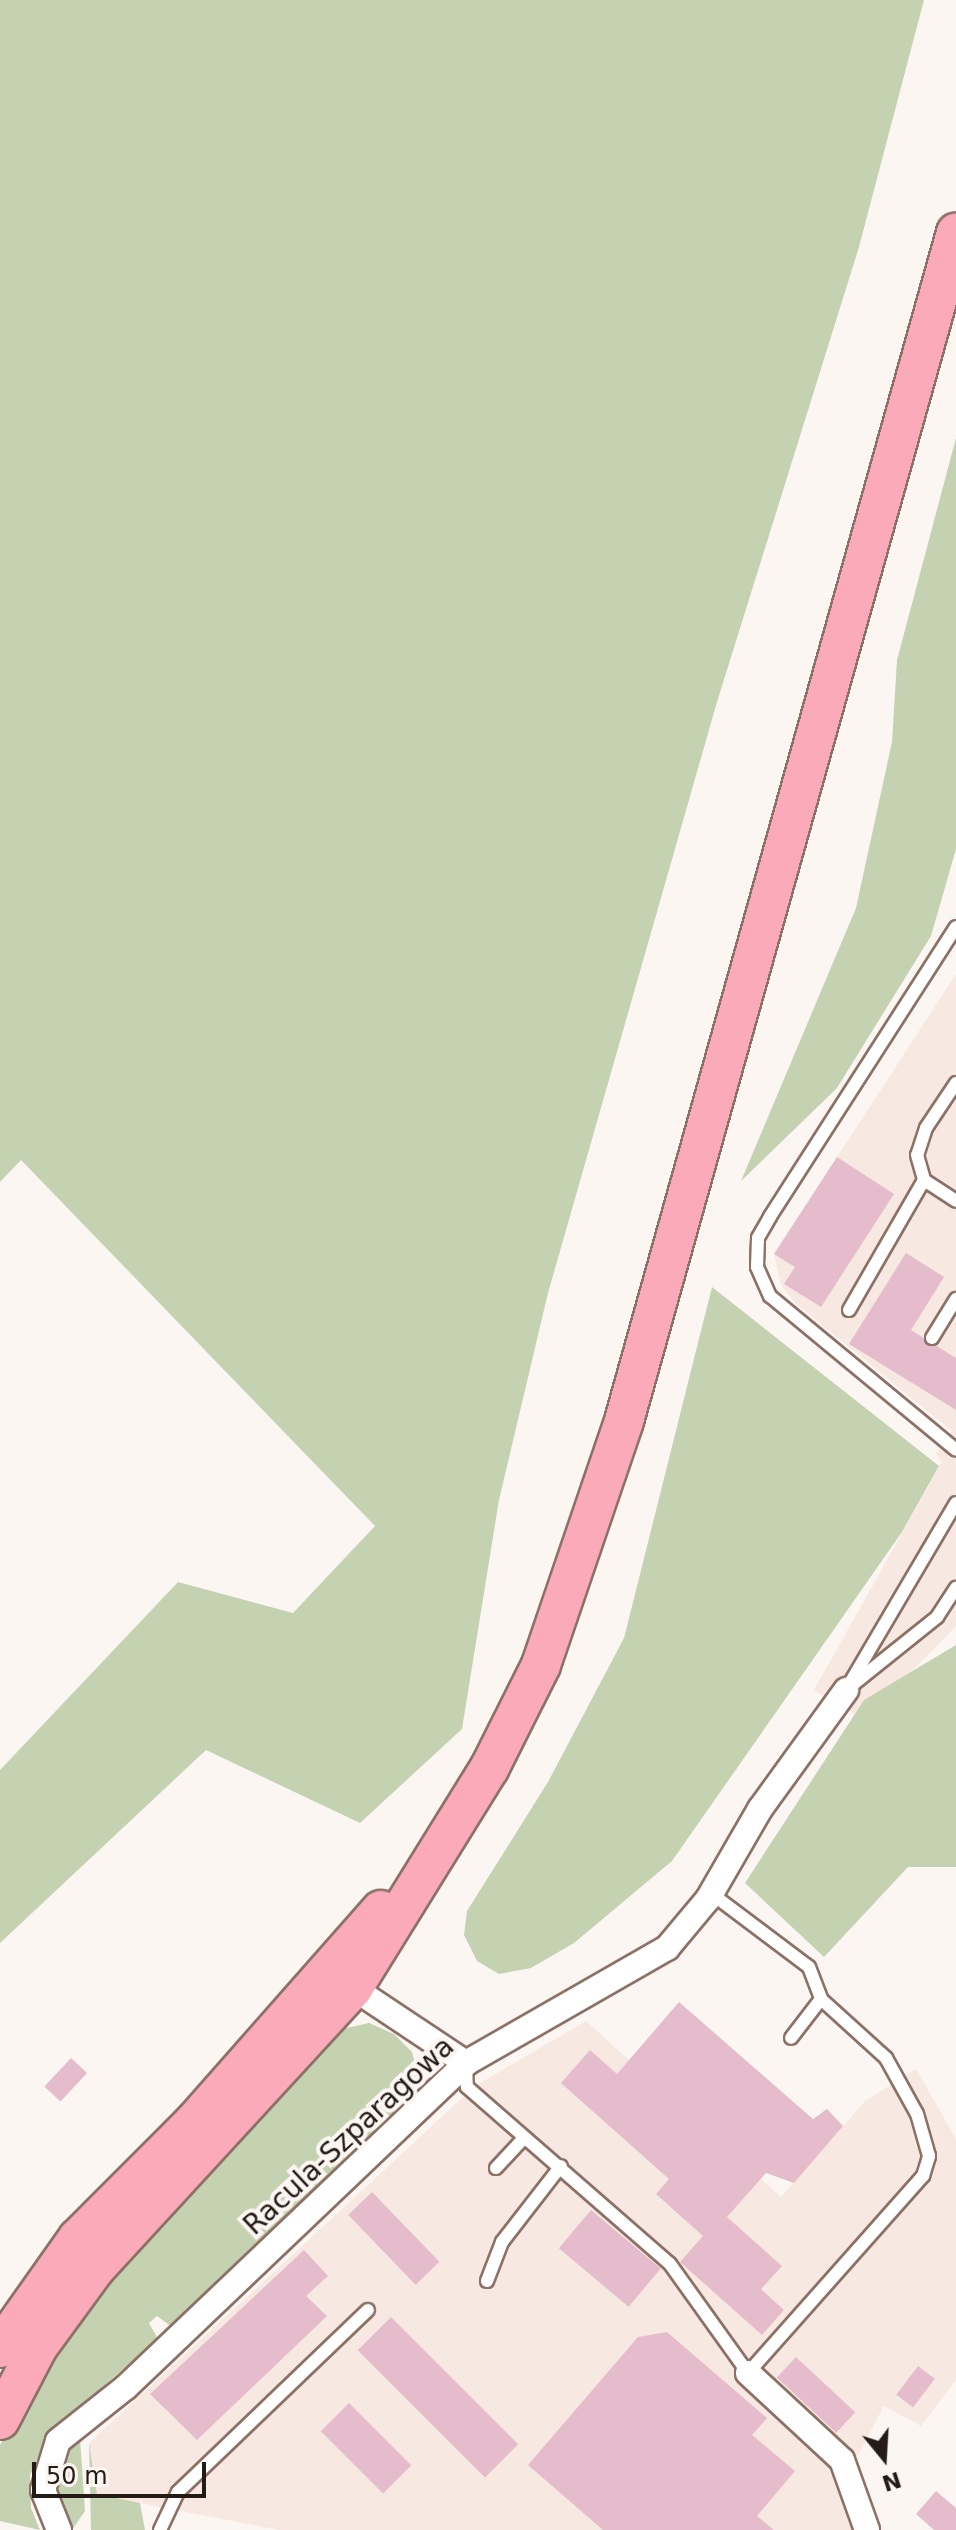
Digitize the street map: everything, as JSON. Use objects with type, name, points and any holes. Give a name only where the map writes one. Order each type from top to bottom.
[{"type":"main road","points":[[0,2420],[38,2347],[78,2290],[353,1988],[441,1847],[541,1665],[597,1516],[956,233]]},
{"type":"main road","points":[[0,2348],[78,2238],[193,2123],[441,1847]]},
{"type":"street","name":"Racula-Szparagowa","points":[[59,2530],[43,2490],[48,2460],[58,2441],[126,2387],[466,2063],[643,1965],[690,1926],[712,1894],[760,1809],[846,1690]]},
{"type":"street","points":[[353,1988],[466,2063]]},
{"type":"street","points":[[748,2373],[842,2460],[867,2530]]},
{"type":"lane","points":[[956,927],[770,1217],[758,1238],[757,1267],[770,1296],[956,1450]]},
{"type":"lane","points":[[956,1083],[926,1128],[917,1155],[924,1180],[956,1201]]},
{"type":"lane","points":[[849,1310],[924,1180]]},
{"type":"lane","points":[[932,1338],[956,1299]]},
{"type":"lane","points":[[846,1690],[956,1503]]},
{"type":"lane","points":[[846,1690],[937,1617],[956,1588]]},
{"type":"lane","points":[[466,2063],[467,2087],[670,2264],[748,2373],[923,2176],[929,2156],[917,2114],[886,2058],[821,1999],[809,1967],[712,1894]]},
{"type":"lane","points":[[791,2038],[821,1999]]},
{"type":"lane","points":[[496,2168],[524,2138]]},
{"type":"lane","points":[[487,2281],[502,2242],[561,2166]]},
{"type":"lane","points":[[160,2530],[178,2492],[368,2310]]},
{"type":"shaded area","points":[[956,974],[956,1626],[864,1720],[814,1690],[942,1462],[936,1454],[952,1431],[795,1303],[781,1285],[774,1254]]},
{"type":"shaded area","points":[[586,2021],[781,2197],[865,2101],[916,2069],[956,2139],[956,2380],[921,2426],[884,2406],[842,2486],[858,2530],[279,2530],[97,2495],[89,2443],[475,2086]]},
{"type":"green space","points":[[0,0],[924,0],[859,247],[717,702],[548,1293],[499,1500],[462,1729],[360,1823],[206,1750],[0,1943],[0,1770],[178,1582],[293,1613],[375,1526],[21,1160],[0,1182]]},
{"type":"green space","points":[[956,438],[956,849],[931,936],[837,1088],[741,1181],[856,908],[892,742],[897,660]]},
{"type":"green space","points":[[712,1287],[939,1466],[902,1532],[672,1861],[574,1943],[531,1968],[499,1974],[477,1961],[464,1935],[467,1911],[548,1782],[624,1638]]},
{"type":"green space","points":[[956,1645],[956,1867],[908,1867],[824,1957],[745,1883],[864,1700]]},
{"type":"green space","points":[[369,2023],[394,2034],[412,2052],[418,2075],[411,2103],[172,2327],[157,2316],[149,2323],[158,2339],[49,2433],[30,2475],[31,2508],[40,2530],[0,2521],[0,2445],[61,2328],[338,2030]]},
{"type":"green space","points":[[80,2438],[85,2511],[72,2530],[54,2489],[63,2456]]},
{"type":"green space","points":[[89,2443],[97,2494],[140,2503],[145,2530],[91,2530]]},
{"type":"building","points":[[837,1157],[894,1194],[821,1307],[784,1284],[795,1267],[774,1254]]},
{"type":"building","points":[[906,1253],[944,1277],[911,1330],[956,1358],[956,1410],[849,1344]]},
{"type":"building","points":[[679,2002],[813,2119],[827,2109],[843,2126],[794,2183],[766,2173],[727,2217],[782,2266],[761,2289],[784,2310],[762,2335],[680,2262],[703,2236],[656,2194],[669,2179],[561,2083],[590,2050],[617,2074]]},
{"type":"building","points":[[71,2058],[87,2073],[60,2102],[44,2087]]},
{"type":"building","points":[[372,2192],[439,2262],[416,2285],[348,2215]]},
{"type":"building","points":[[591,2210],[661,2268],[629,2307],[559,2248]]},
{"type":"building","points":[[304,2250],[328,2276],[306,2296],[327,2316],[197,2440],[150,2394]]},
{"type":"building","points":[[391,2317],[518,2444],[485,2478],[358,2350]]},
{"type":"building","points":[[667,2332],[767,2418],[752,2435],[795,2471],[757,2516],[774,2530],[603,2530],[528,2465],[638,2337]]},
{"type":"building","points":[[796,2357],[855,2412],[836,2433],[777,2377]]},
{"type":"building","points":[[918,2366],[935,2379],[913,2407],[896,2395]]},
{"type":"building","points":[[349,2403],[411,2465],[383,2494],[321,2431]]},
{"type":"building","points":[[936,2491],[956,2508],[956,2530],[934,2530],[916,2514]]}]
